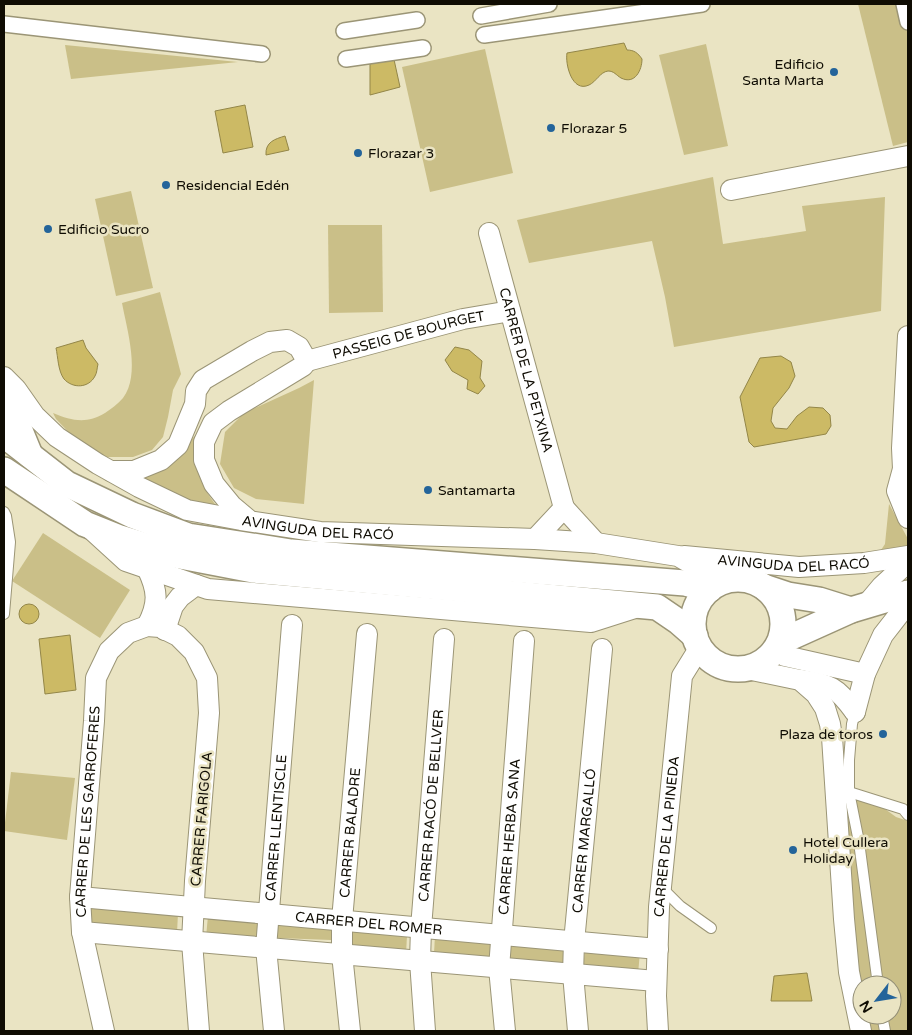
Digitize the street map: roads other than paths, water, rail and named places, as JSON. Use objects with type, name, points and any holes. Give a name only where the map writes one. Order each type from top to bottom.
[{"type":"street","points":[[481,16],[549,4]]},
{"type":"street","points":[[484,35],[702,4]]},
{"type":"street","points":[[904,4],[908,22]]},
{"type":"street","points":[[344,31],[418,20]]},
{"type":"street","points":[[4,24],[262,54]]},
{"type":"street","points":[[346,59],[423,48]]},
{"type":"street","points":[[731,190],[908,156]]},
{"type":"street","name":"CARRER DE LA PETXINA","points":[[489,234],[564,508],[596,543]]},
{"type":"street","name":"PASSEIG DE BOURGET","points":[[252,522],[232,506],[214,484],[204,460],[204,442],[213,423],[302,366],[307,360],[463,319],[510,311]]},
{"type":"street","points":[[908,336],[903,438],[905,472],[897,491],[908,518]]},
{"type":"street","points":[[110,471],[134,471],[161,460],[178,445],[195,404],[196,391],[204,380],[252,351],[270,342],[287,340],[299,347],[307,360]]},
{"type":"street","points":[[4,387],[31,457]]},
{"type":"street","name":"AVINGUDA DEL RACÓ","points":[[4,387],[16,389],[35,416],[57,437],[110,471],[187,510],[320,532],[534,539],[596,543],[678,556],[799,567],[864,563],[908,556]]},
{"type":"street","points":[[4,435],[67,484],[132,515],[188,536],[291,552],[716,586],[737,579],[751,581],[764,587],[774,598],[782,615],[784,629],[778,645],[771,655],[760,664],[748,668],[734,669],[720,666],[709,658],[698,642],[679,622],[657,607],[253,570],[175,555],[120,538],[85,524]]},
{"type":"street","points":[[4,470],[85,524],[126,561],[208,589],[591,622],[644,605]]},
{"type":"street","points":[[534,539],[564,508]]},
{"type":"street","name":"AVINGUDA DEL RACÓ","points":[[678,556],[716,586]]},
{"type":"street","name":"AVINGUDA DEL RACÓ","points":[[859,607],[908,562]]},
{"type":"street","points":[[147,568],[154,582],[156,601],[152,616],[157,628]]},
{"type":"street","points":[[157,628],[180,597],[196,585]]},
{"type":"street","points":[[698,642],[694,624],[695,612],[701,600],[716,586]]},
{"type":"street","name":"AVINGUDA DEL RACÓ","points":[[764,587],[788,595],[859,607]]},
{"type":"street","name":"AVINGUDA DEL RACÓ","points":[[778,645],[859,607],[908,593]]},
{"type":"street","points":[[855,712],[865,674],[883,635],[908,603]]},
{"type":"street","name":"CARRER LLENTISCLE","points":[[274,1031],[266,948],[292,625]]},
{"type":"street","name":"CARRER DE LES GARROFERES","points":[[104,1031],[82,932],[80,897],[96,678],[109,651],[128,632],[157,628]]},
{"type":"street","name":"CARRER FARIGOLA","points":[[157,628],[178,636],[194,652],[207,678],[209,713],[192,942],[200,1031]]},
{"type":"street","name":"CARRER BALADRE","points":[[350,1031],[342,954],[342,920],[367,634]]},
{"type":"street","name":"CARRER RACÓ DE BELLVER","points":[[425,1031],[420,961],[421,928],[444,639]]},
{"type":"street","name":"CARRER HERBA SANA","points":[[505,1031],[499,968],[524,641]]},
{"type":"street","name":"CARRER DE LA PINEDA","points":[[658,1031],[656,981],[659,907],[682,676],[698,642]]},
{"type":"street","points":[[778,645],[785,656],[865,674]]},
{"type":"street","name":"CARRER MARGALLÓ","points":[[578,1031],[573,974],[574,942],[602,650]]},
{"type":"street","points":[[748,668],[831,687],[845,697],[855,712]]},
{"type":"street","points":[[800,680],[816,694],[825,708],[830,724],[832,736],[838,922],[861,1031]]},
{"type":"street","name":"CARRER DEL ROMER","points":[[80,897],[658,949]]},
{"type":"street","points":[[82,932],[656,981]]},
{"type":"lane","points":[[4,512],[10,542],[4,614]]},
{"type":"lane","points":[[855,712],[849,760],[849,792],[859,842],[877,975]]},
{"type":"lane","points":[[849,792],[903,809],[908,815]]},
{"type":"lane","points":[[661,887],[680,906],[711,928]]},
{"type":"place","name":"Edificio Santa Marta","points":[[834,72]]},
{"type":"place","name":"Florazar 5","points":[[551,128]]},
{"type":"place","name":"Florazar 3","points":[[358,153]]},
{"type":"place","name":"Residencial Edén","points":[[166,185]]},
{"type":"place","name":"Edificio Sucro","points":[[48,229]]},
{"type":"place","name":"Santamarta","points":[[428,490]]},
{"type":"place","name":"Plaza de toros","points":[[883,734]]},
{"type":"place","name":"Hotel Cullera Holiday","points":[[793,850]]}]
